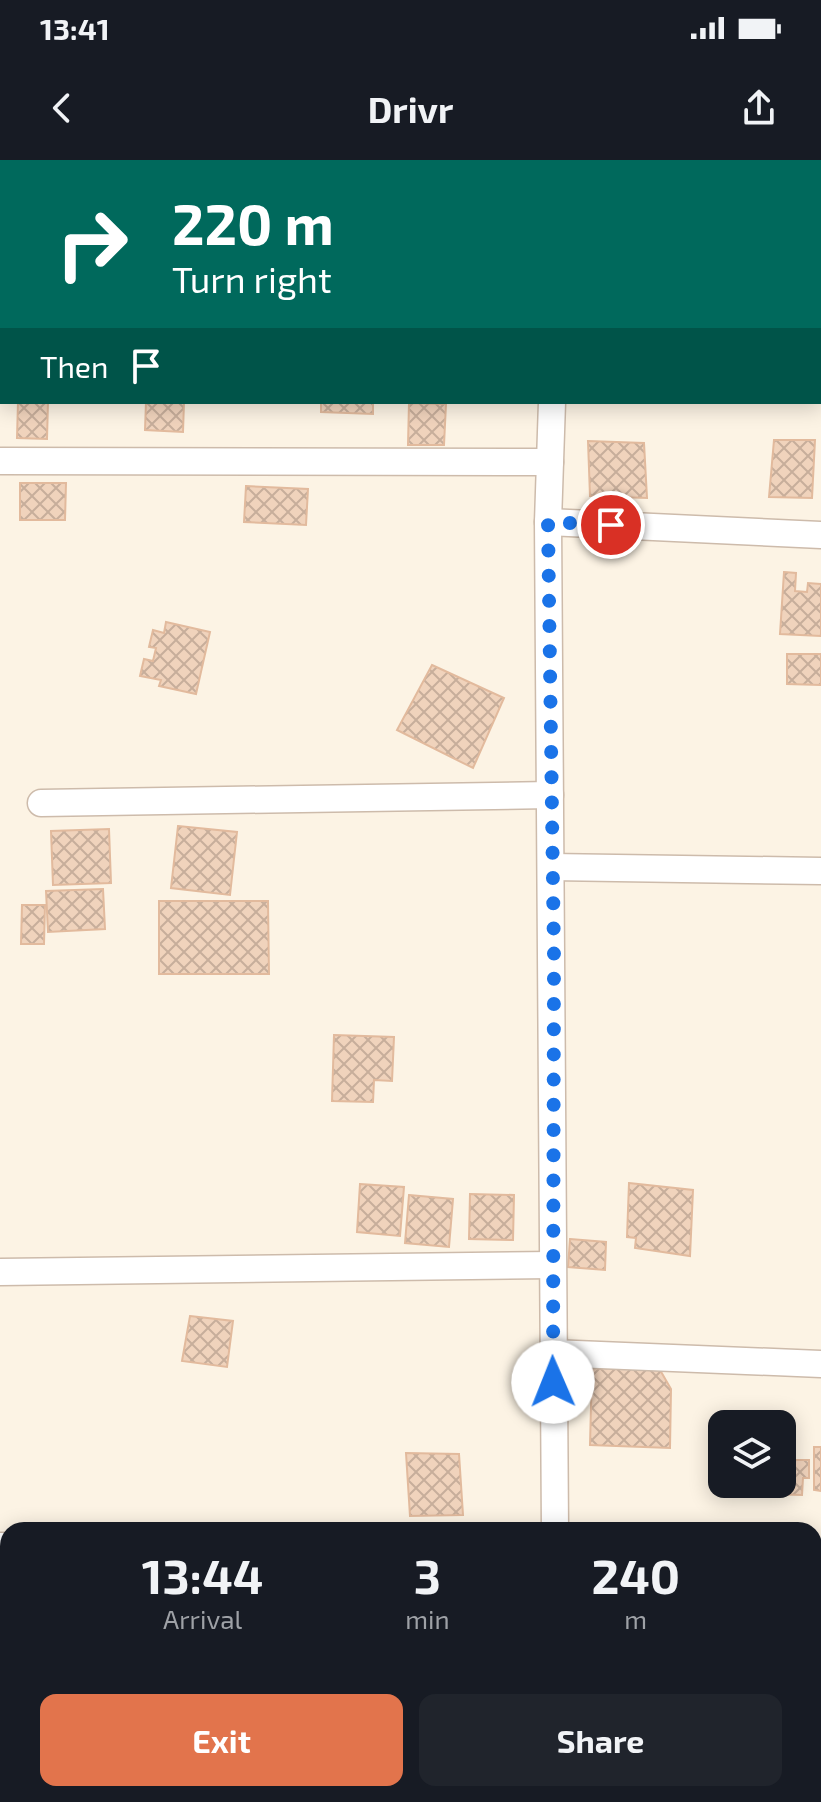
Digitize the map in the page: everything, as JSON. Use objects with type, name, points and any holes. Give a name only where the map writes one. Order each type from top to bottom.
[{"type":"street","points":[[552,404],[548,522],[555,1522]]},
{"type":"street","points":[[0,461],[550,462]]},
{"type":"street","points":[[548,522],[821,535]]},
{"type":"street","points":[[41,803],[550,795]]},
{"type":"street","points":[[551,867],[821,871]]},
{"type":"street","points":[[0,1272],[552,1265]]},
{"type":"street","points":[[552,1353],[821,1364]]},
{"type":"building","points":[[18,404],[48,404],[47,439],[17,438]]},
{"type":"building","points":[[146,404],[184,404],[183,432],[145,430]]},
{"type":"building","points":[[321,404],[373,404],[373,414],[321,412]]},
{"type":"building","points":[[409,404],[446,404],[444,445],[408,445]]},
{"type":"building","points":[[774,440],[815,440],[812,498],[769,497]]},
{"type":"building","points":[[588,441],[644,443],[647,498],[590,496]]},
{"type":"building","points":[[20,483],[66,483],[65,520],[20,520]]},
{"type":"building","points":[[246,486],[308,489],[306,525],[244,522]]},
{"type":"building","points":[[784,572],[796,573],[795,591],[807,592],[808,583],[821,584],[821,636],[780,634]]},
{"type":"building","points":[[166,622],[210,632],[196,694],[159,686],[161,680],[140,676],[144,659],[153,661],[156,648],[149,647],[153,630],[164,633]]},
{"type":"building","points":[[787,654],[821,654],[821,685],[787,684]]},
{"type":"building","points":[[432,665],[504,698],[473,768],[397,730]]},
{"type":"building","points":[[178,826],[237,832],[230,895],[171,888]]},
{"type":"building","points":[[109,829],[111,883],[53,885],[51,831]]},
{"type":"building","points":[[103,889],[105,929],[48,932],[46,891]]},
{"type":"building","points":[[159,901],[268,901],[269,974],[159,974]]},
{"type":"building","points":[[22,905],[45,905],[44,944],[21,944]]},
{"type":"building","points":[[334,1035],[394,1037],[392,1081],[374,1080],[373,1102],[332,1101]]},
{"type":"building","points":[[629,1183],[693,1190],[690,1256],[635,1248],[636,1238],[627,1237]]},
{"type":"building","points":[[360,1184],[404,1187],[400,1236],[357,1232]]},
{"type":"building","points":[[470,1194],[514,1195],[513,1240],[469,1239]]},
{"type":"building","points":[[409,1195],[453,1199],[449,1247],[405,1243]]},
{"type":"building","points":[[570,1239],[606,1242],[605,1270],[568,1267]]},
{"type":"building","points":[[190,1316],[233,1321],[227,1367],[182,1361]]},
{"type":"building","points":[[592,1368],[660,1370],[671,1389],[670,1448],[590,1445]]},
{"type":"building","points":[[814,1447],[821,1447],[821,1491],[814,1490]]},
{"type":"building","points":[[406,1453],[459,1454],[463,1515],[410,1516]]},
{"type":"building","points":[[796,1460],[809,1460],[809,1478],[803,1478],[802,1495],[796,1495]]},
{"type":"route","points":[[553,1382],[554,956],[548,522],[611,525]]}]
